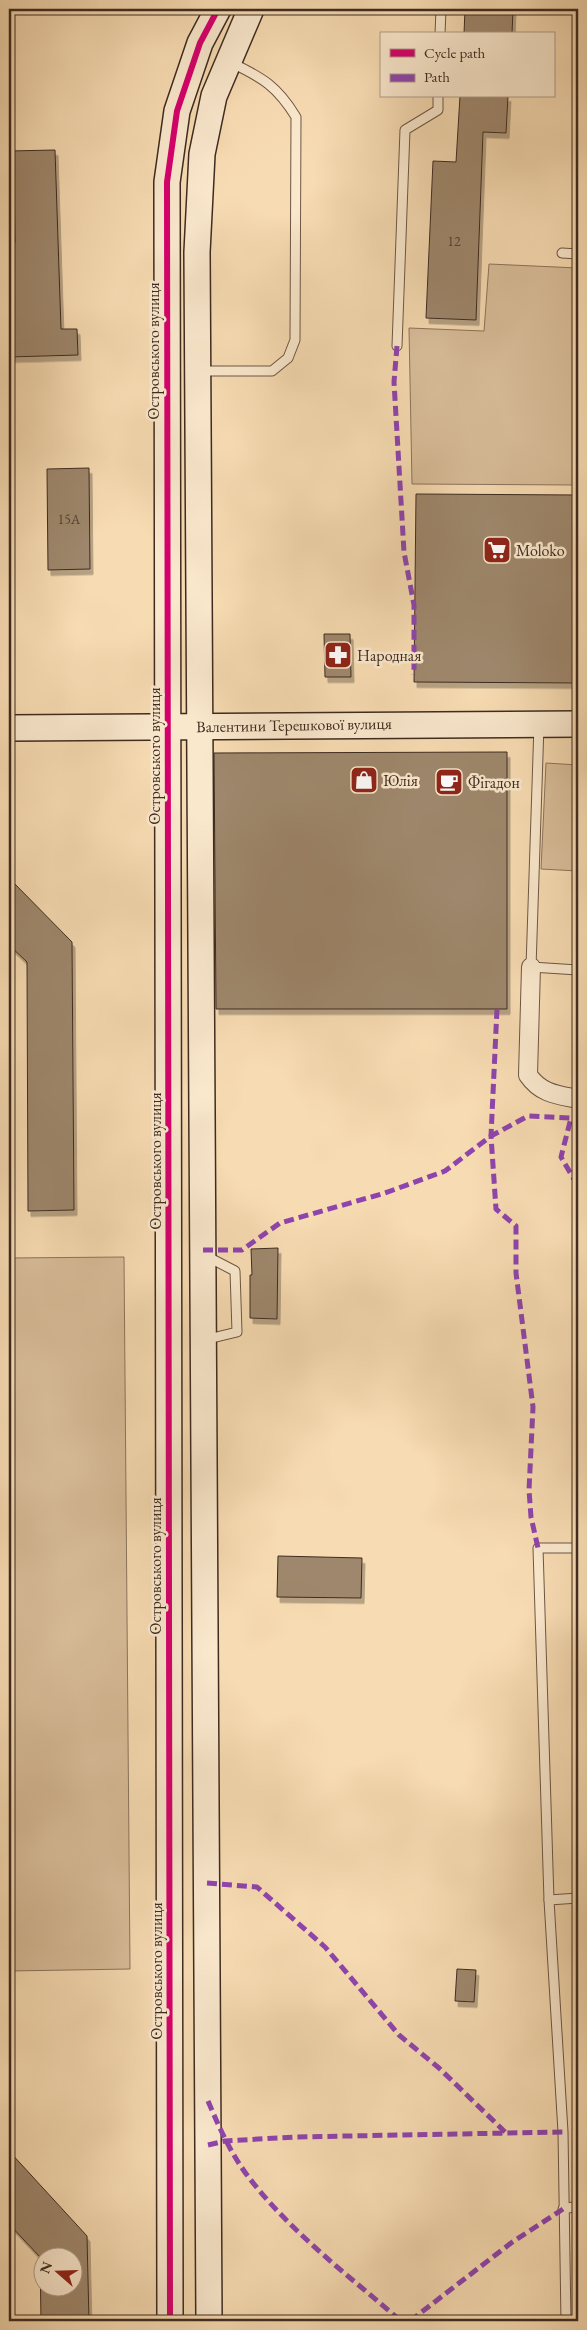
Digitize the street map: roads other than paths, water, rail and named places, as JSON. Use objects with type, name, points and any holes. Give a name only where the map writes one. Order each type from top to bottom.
[{"type":"street","name":"Островського вулиця","points":[[170,2321],[167,182],[177,111],[200,43],[218,9]]},
{"type":"street","points":[[209,2321],[197,252],[202,154],[214,96],[251,9]]},
{"type":"street","name":"Валентини Терешкової вулиця","points":[[9,728],[578,724]]},
{"type":"street","points":[[531,967],[528,1075],[534,1084],[545,1091],[558,1096],[578,1099]]},
{"type":"lane","points":[[440,9],[440,32]]},
{"type":"lane","points":[[198,371],[272,371],[288,358],[295,340],[296,117],[284,97],[261,77],[228,62]]},
{"type":"lane","points":[[397,346],[405,130],[438,110],[438,98]]},
{"type":"lane","points":[[562,253],[578,254]]},
{"type":"lane","points":[[539,723],[531,967],[578,970]]},
{"type":"lane","points":[[203,1254],[235,1271],[237,1297],[237,1332],[204,1340]]},
{"type":"lane","points":[[566,2321],[563,2132],[549,1900],[538,1548],[578,1548]]},
{"type":"lane","points":[[549,1900],[578,1898]]},
{"type":"lane","points":[[563,2209],[578,2206]]},
{"type":"place","name":"Moloko","points":[[497,550]]},
{"type":"place","name":"Народная","points":[[338,655]]},
{"type":"place","name":"Юлія","points":[[364,780]]},
{"type":"place","name":"Фігадон","points":[[449,782]]}]
